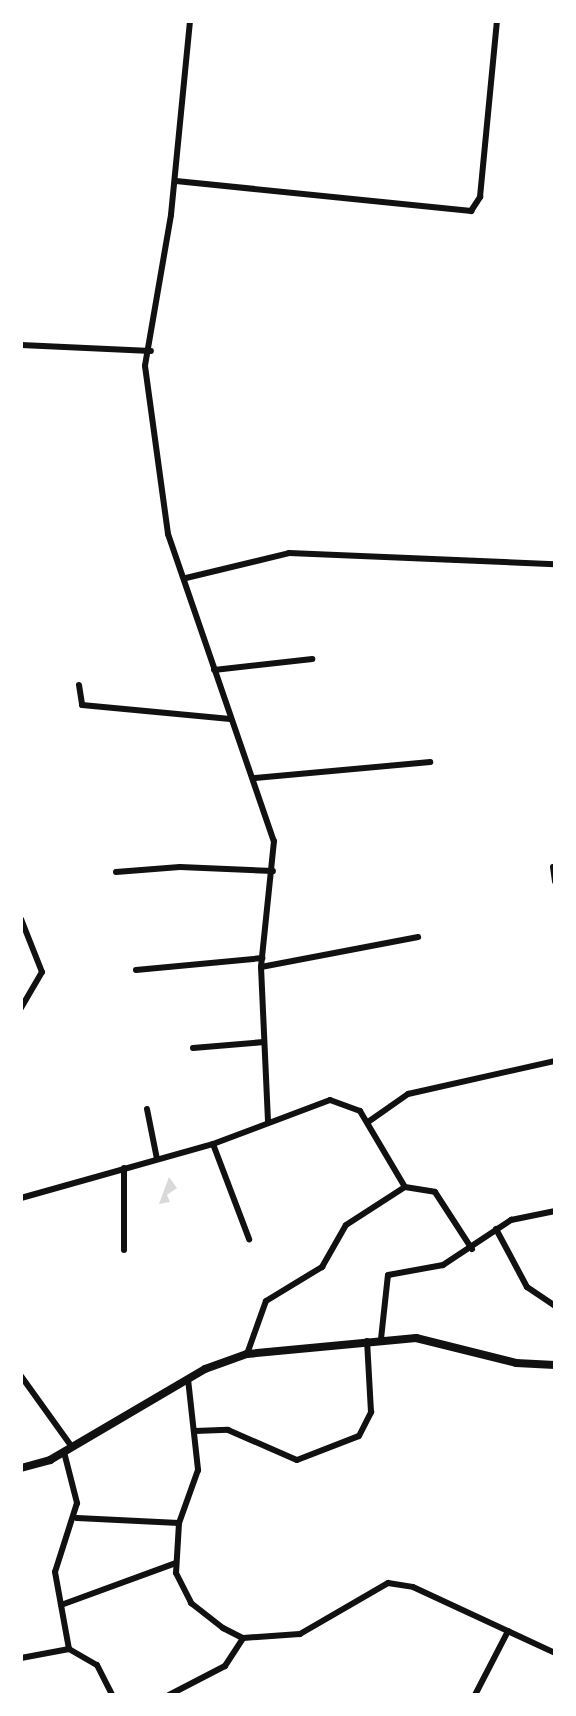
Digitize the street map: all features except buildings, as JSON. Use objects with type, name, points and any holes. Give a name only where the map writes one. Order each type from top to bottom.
[{"type":"street","points":[[190,21],[176,181],[151,351],[145,366],[163,512],[230,719],[255,778],[274,841],[261,967],[268,1122]]},
{"type":"street","points":[[176,181],[471,211],[480,197],[497,21]]},
{"type":"street","points":[[21,345],[151,351]]},
{"type":"street","points":[[186,578],[289,554],[555,564]]},
{"type":"street","points":[[214,670],[312,659]]},
{"type":"street","points":[[79,685],[82,705],[230,719]]},
{"type":"street","points":[[255,778],[430,762]]},
{"type":"street","points":[[116,872],[180,867],[272,871]]},
{"type":"street","points":[[553,867],[555,882]]},
{"type":"street","points":[[21,919],[42,972],[21,1009]]},
{"type":"street","points":[[261,967],[418,937]]},
{"type":"street","points":[[136,970],[262,958]]},
{"type":"street","points":[[193,1048],[264,1042]]},
{"type":"street","points":[[368,1122],[408,1094],[555,1061]]},
{"type":"street","points":[[21,1198],[213,1144],[330,1100],[352,1105],[368,1122],[405,1187]]},
{"type":"street","points":[[147,1109],[157,1159]]},
{"type":"street","points":[[213,1144],[248,1239]]},
{"type":"street","points":[[124,1168],[124,1250]]},
{"type":"street","points":[[247,1354],[266,1301],[322,1267],[346,1225],[405,1187],[435,1192],[472,1249]]},
{"type":"street","points":[[381,1339],[388,1275],[443,1265],[472,1249],[496,1229],[518,1217],[555,1211]]},
{"type":"street","points":[[496,1229],[527,1287],[555,1306]]},
{"type":"street","points":[[21,1468],[68,1450],[188,1379],[247,1354],[367,1340],[423,1339],[516,1363],[555,1366]]},
{"type":"street","points":[[195,1431],[228,1430],[297,1460],[359,1436],[371,1412],[367,1340]]},
{"type":"street","points":[[21,1376],[68,1450],[77,1518],[55,1572],[69,1649]]},
{"type":"street","points":[[188,1379],[198,1470],[179,1523],[176,1563],[191,1603],[243,1638],[300,1634],[388,1583],[414,1587],[555,1653]]},
{"type":"street","points":[[77,1518],[179,1523]]},
{"type":"street","points":[[61,1605],[176,1563]]},
{"type":"street","points":[[475,1695],[508,1631]]},
{"type":"street","points":[[169,1695],[230,1662],[243,1638]]},
{"type":"street","points":[[21,1658],[69,1649],[97,1665],[112,1695]]},
{"type":"street","points":[[187,1685],[187,1695]]},
{"type":"shaded area","points":[[169,1177],[177,1188],[167,1195],[170,1202],[159,1204]]}]
